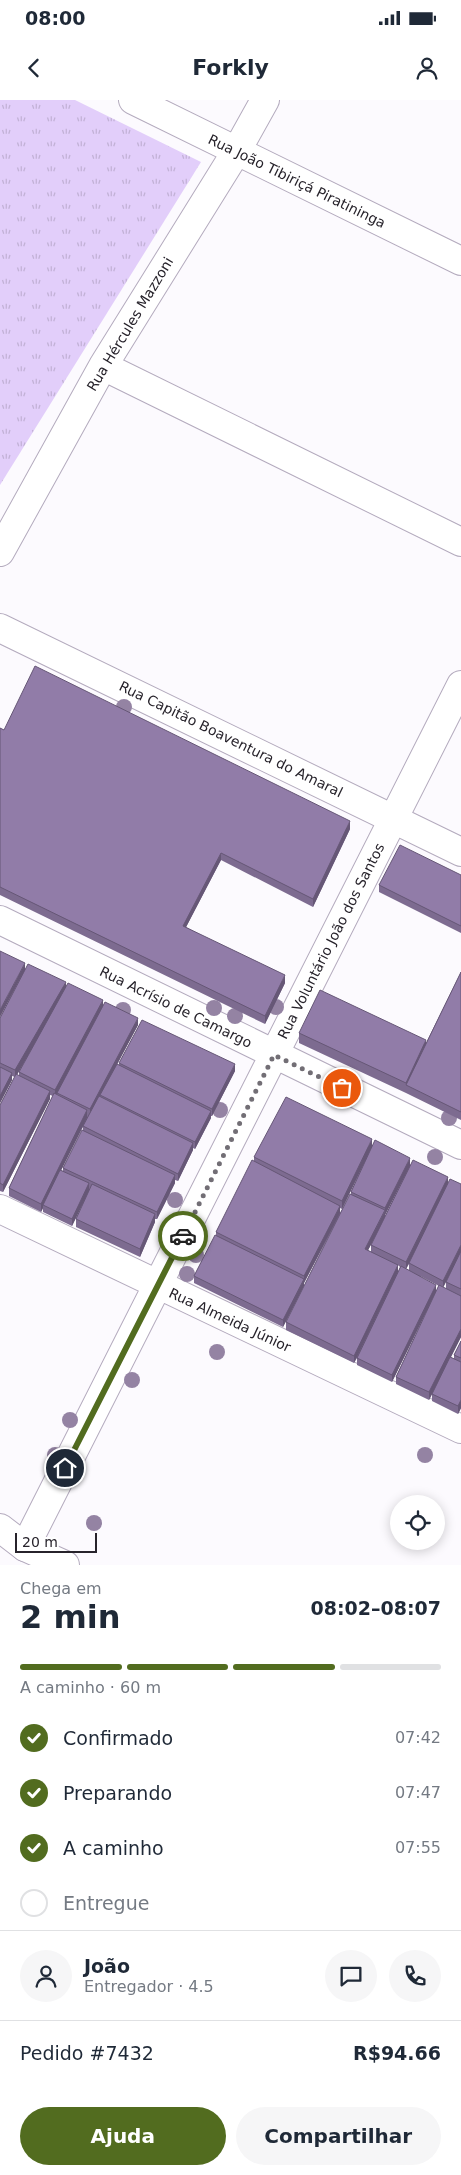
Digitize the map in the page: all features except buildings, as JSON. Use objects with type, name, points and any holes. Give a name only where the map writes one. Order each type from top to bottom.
[{"type":"street","name":"Rua João Tibiriçá Piratininga","points":[[133,100],[461,261]]},
{"type":"street","name":"Rua Hércules Mazzoni","points":[[0,552],[102,366],[236,152],[265,100]]},
{"type":"street","points":[[102,366],[461,542]]},
{"type":"street","name":"Rua Capitão Boaventura do Amaral","points":[[0,628],[461,852]]},
{"type":"street","name":"Rua Voluntário João dos Santos","points":[[25,1547],[461,685]]},
{"type":"street","name":"Rua Acrísio de Camargo","points":[[0,920],[461,1145]]},
{"type":"street","name":"Rua Almeida Júnior","points":[[0,1210],[461,1429]]},
{"type":"street","points":[[0,1528],[25,1547],[65,1565]]},
{"type":"green space","points":[[0,100],[75,100],[201,162],[0,485]]},
{"type":"way so far","points":[[183,1236],[274,1055],[342,1088]]},
{"type":"route","points":[[65,1468],[183,1236]]}]
